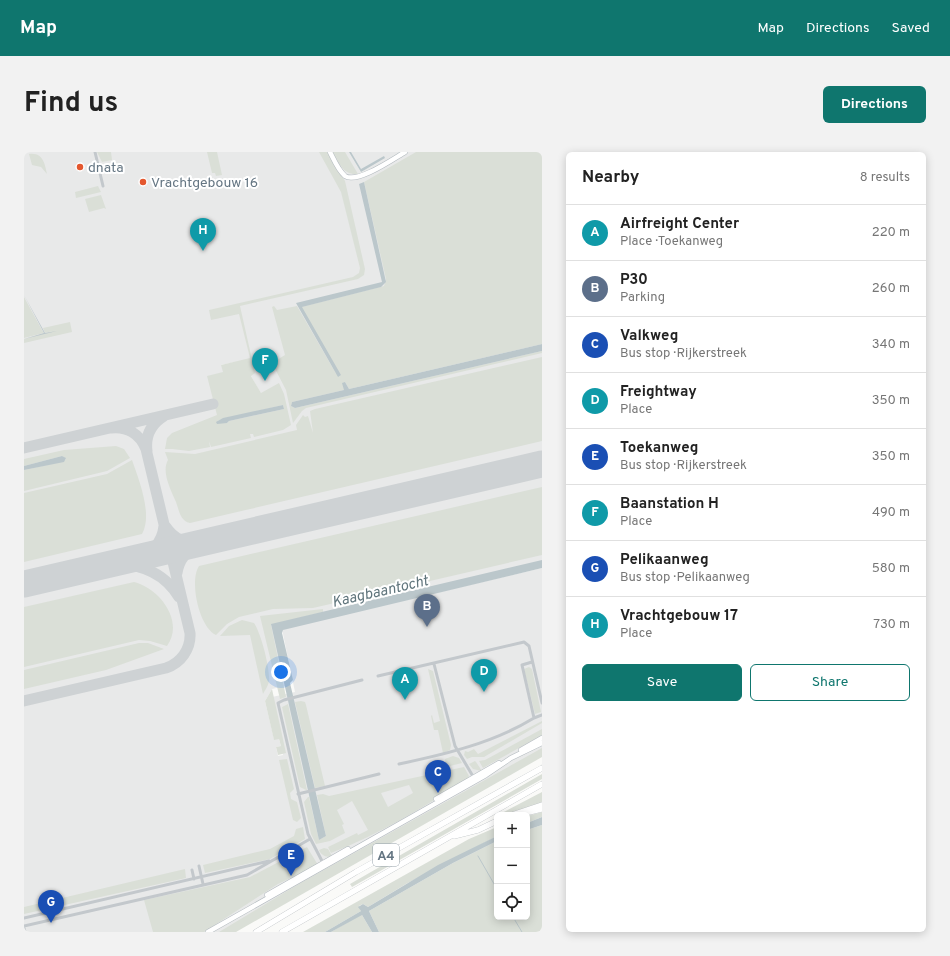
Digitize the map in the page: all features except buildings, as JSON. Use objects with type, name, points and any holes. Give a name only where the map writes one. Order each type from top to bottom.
[{"type":"highway","name":"A4","points":[[517,781],[542,764]]},
{"type":"highway","name":"A4","points":[[256,932],[336,883],[542,768]]},
{"type":"highway","name":"A4","points":[[282,932],[542,784]]},
{"type":"highway","points":[[520,812],[542,804]]},
{"type":"highway","points":[[530,812],[542,810]]},
{"type":"highway","name":"A4","points":[[446,838],[478,830],[494,822]]},
{"type":"street","points":[[95,152],[103,186]]},
{"type":"street","points":[[330,152],[340,171],[350,178],[362,176],[404,152]]},
{"type":"street","points":[[378,676],[524,642],[529,646],[542,703]]},
{"type":"street","points":[[532,662],[522,665],[534,718]]},
{"type":"street","points":[[434,664],[452,737],[457,751],[475,779]]},
{"type":"street","points":[[324,865],[310,839],[298,794],[278,703],[298,696],[362,680]]},
{"type":"street","points":[[399,764],[457,751],[518,727],[542,715]]},
{"type":"street","points":[[475,779],[542,738]]},
{"type":"street","points":[[208,932],[284,884],[324,865],[511,758],[542,743]]},
{"type":"street","points":[[298,794],[379,774]]},
{"type":"street","points":[[25,932],[24,927],[73,914],[249,874],[310,839]]},
{"type":"street","points":[[24,918],[258,865],[274,859]]},
{"type":"street","points":[[199,866],[203,884]]},
{"type":"street","points":[[192,870],[194,879]]},
{"type":"street","points":[[141,891],[142,898]]},
{"type":"street","points":[[71,907],[73,914]]},
{"type":"shaded area","points":[[24,152],[542,152],[542,344],[344,390],[542,351],[542,561],[275,625],[289,685],[272,689],[265,701],[274,739],[279,739],[281,746],[276,747],[278,756],[283,755],[272,697],[295,692],[282,629],[542,568],[542,751],[228,932],[24,932]],"holes":[[[250,359],[251,376],[269,408],[221,365]]]},
{"type":"shaded area","points":[[97,152],[111,152],[112,160],[102,162]]},
{"type":"shaded area","points":[[207,152],[217,152],[222,175],[216,176],[215,173],[212,173]]},
{"type":"shaded area","points":[[319,152],[327,152],[345,181],[365,269],[364,275],[358,279],[240,306],[255,373],[251,376],[261,393],[279,383],[284,394],[291,425],[283,430],[254,437],[253,434],[250,434],[251,438],[211,447],[209,441],[210,447],[189,451],[165,449],[167,438],[172,433],[217,415],[207,376],[223,372],[221,365],[250,358],[239,314],[211,320],[209,310],[353,277],[359,273],[360,268],[341,192]],"holes":[[[283,405],[284,409],[229,421],[227,423],[219,423],[218,421]]]},
{"type":"shaded area","points":[[332,152],[345,152],[358,174],[345,171]]},
{"type":"shaded area","points":[[349,152],[351,152],[361,169],[384,156],[385,158],[361,172]]},
{"type":"shaded area","points":[[416,152],[542,152],[542,344],[349,389],[345,382],[344,390],[292,402],[291,406],[295,408],[542,351],[542,353],[306,408],[293,423],[286,390],[272,363],[285,355],[272,307],[274,306],[277,310],[297,306],[338,377],[301,307],[384,286],[386,279],[364,182]]},
{"type":"shaded area","points":[[29,154],[34,154],[40,157],[44,163],[47,174],[41,167],[32,165]]},
{"type":"shaded area","points":[[364,182],[386,282],[381,287],[302,307],[341,375],[338,377],[296,303],[382,282],[359,184]]},
{"type":"shaded area","points":[[98,186],[101,192],[76,198],[75,192]]},
{"type":"shaded area","points":[[101,195],[106,209],[104,208],[89,212],[85,199]]},
{"type":"shaded area","points":[[24,295],[45,333],[57,331],[24,339],[44,333]]},
{"type":"shaded area","points":[[24,297],[42,330],[44,333],[24,338]]},
{"type":"shaded area","points":[[70,322],[72,332],[24,343],[24,339],[57,330],[45,333],[43,328]]},
{"type":"shaded area","points":[[542,344],[542,351],[295,408],[291,406],[292,402],[344,390],[342,383],[345,382],[349,389]]},
{"type":"shaded area","points":[[542,357],[542,441],[190,523],[184,520],[180,515],[169,487],[166,475],[166,465],[168,460],[165,452],[195,454],[297,430],[296,425],[303,415],[305,417],[308,416],[313,433],[310,411],[315,409]]},
{"type":"shaded area","points":[[283,405],[284,409],[229,421],[227,423],[217,424],[216,422],[223,418]]},
{"type":"shaded area","points":[[116,446],[124,449],[130,458],[107,471],[24,491],[24,470],[61,462],[66,459],[62,456],[24,466],[24,459],[64,450]]},
{"type":"shaded area","points":[[62,456],[66,458],[64,462],[24,470],[24,466]]},
{"type":"shaded area","points":[[132,460],[146,508],[145,526],[142,534],[24,562],[24,493],[107,474]]},
{"type":"shaded area","points":[[542,487],[542,555],[313,608],[273,609],[239,617],[227,624],[216,635],[205,623],[197,603],[195,582],[196,573],[199,566]]},
{"type":"shaded area","points":[[542,560],[542,568],[283,630],[282,633],[293,680],[290,683],[326,836],[319,840],[271,624]]},
{"type":"shaded area","points":[[134,582],[143,585],[152,591],[167,607],[173,626],[172,636],[167,646],[150,641],[139,640],[24,667],[24,607]]},
{"type":"shaded area","points":[[323,609],[323,612],[271,625],[286,697],[280,699],[260,616]]},
{"type":"shaded area","points":[[242,620],[254,623],[264,651],[268,667],[269,680],[268,686],[263,694],[250,635],[220,636],[229,626]]},
{"type":"shaded area","points":[[139,643],[148,643],[164,649],[106,670],[24,689],[24,670]]},
{"type":"shaded area","points":[[529,667],[532,669],[541,712],[535,714],[524,669]]},
{"type":"shaded area","points":[[428,669],[433,671],[451,745],[450,750],[443,753],[438,730],[434,730],[431,716],[432,715],[434,723],[440,721]]},
{"type":"shaded area","points":[[272,689],[286,753],[278,755],[276,747],[281,746],[279,739],[274,740],[265,701]]},
{"type":"shaded area","points":[[295,702],[305,702],[306,705],[325,786],[315,788]]},
{"type":"shaded area","points":[[288,704],[307,790],[300,787],[282,707]]},
{"type":"shaded area","points":[[542,721],[542,723],[484,757],[472,757],[467,759],[464,755],[465,751],[468,752],[474,749],[478,754]]},
{"type":"shaded area","points":[[542,729],[542,735],[483,768],[479,761],[485,760]]},
{"type":"shaded area","points":[[542,748],[542,757],[236,932],[219,932],[297,885]]},
{"type":"shaded area","points":[[453,756],[459,758],[462,763],[446,767],[445,759]]},
{"type":"shaded area","points":[[287,759],[294,789],[290,793],[291,799],[297,802],[301,818],[297,822],[293,820],[279,760]]},
{"type":"shaded area","points":[[475,761],[482,771],[473,769],[469,764]]},
{"type":"shaded area","points":[[464,767],[469,776],[465,782],[400,820],[366,838],[331,853],[328,847],[357,833],[358,835],[368,830],[352,801],[337,810],[344,824],[342,825],[345,833],[330,841],[316,844],[311,834],[304,802],[309,797],[319,840],[326,836],[317,795],[323,794],[329,796]],"holes":[[[409,785],[413,793],[388,807],[381,793]]]},
{"type":"shaded area","points":[[542,774],[542,779],[352,887],[350,884]]},
{"type":"shaded area","points":[[542,792],[542,803],[513,812],[504,812]]},
{"type":"shaded area","points":[[542,812],[542,817],[530,822],[530,815]]},
{"type":"shaded area","points":[[542,817],[542,825],[530,829],[530,822]]},
{"type":"shaded area","points":[[542,825],[542,932],[379,932],[369,911],[453,863],[494,842],[494,920],[530,920],[530,829]]},
{"type":"shaded area","points":[[303,827],[305,839],[270,859],[205,873],[203,865],[270,849],[294,836],[296,829]]},
{"type":"shaded area","points":[[494,828],[494,838],[406,884],[368,907],[363,904],[359,906],[361,911],[325,932],[303,932],[469,839]]},
{"type":"shaded area","points":[[494,837],[494,842],[453,863],[369,911],[379,932],[372,932],[362,915],[331,932],[325,932],[361,911],[358,907],[363,904],[368,907],[438,865]]},
{"type":"shaded area","points":[[307,847],[318,865],[278,884],[204,932],[153,932],[144,900],[250,877]]},
{"type":"shaded area","points":[[324,848],[328,849],[332,856],[324,856],[321,853],[319,850]]},
{"type":"shaded area","points":[[185,869],[186,878],[24,914],[24,907]]},
{"type":"shaded area","points":[[360,915],[362,915],[372,932],[331,932]]},
{"type":"waterway","points":[[478,856],[494,884]]},
{"type":"waterway","points":[[515,920],[522,932]]},
{"type":"taxiway","points":[[24,448],[213,404]]},
{"type":"taxiway","points":[[147,451],[148,435],[152,427],[164,416]]},
{"type":"taxiway","points":[[24,701],[166,668],[176,663],[184,655],[189,645],[190,633],[146,449],[137,435],[122,428],[111,428]]},
{"type":"taxiway","points":[[134,559],[146,554],[155,547],[161,538],[164,526]]},
{"type":"taxiway","points":[[166,527],[180,540],[199,544]]},
{"type":"taxiway","points":[[177,573],[184,556],[199,544]]},
{"type":"taxiway","points":[[107,565],[129,565],[148,570],[165,581],[173,588],[179,597]]},
{"type":"runway","points":[[24,584],[542,464]]},
{"type":"place","name":"dnata","points":[[80,167]]},
{"type":"place","name":"Vrachtgebouw 16","points":[[143,182]]},
{"type":"place","name":"Vrachtgebouw 17","points":[[203,251]]},
{"type":"place","name":"Baanstation H","points":[[265,381]]},
{"type":"place","name":"P30","points":[[427,627]]},
{"type":"place","name":"Freightway","points":[[484,692]]},
{"type":"place","name":"Airfreight Center","points":[[405,700]]},
{"type":"place","name":"Valkweg","points":[[438,793]]},
{"type":"place","name":"Toekanweg","points":[[291,876]]},
{"type":"place","name":"Pelikaanweg","points":[[51,923]]},
{"type":"water label","name":"Kaagbaantocht","points":[[380,591]]}]
